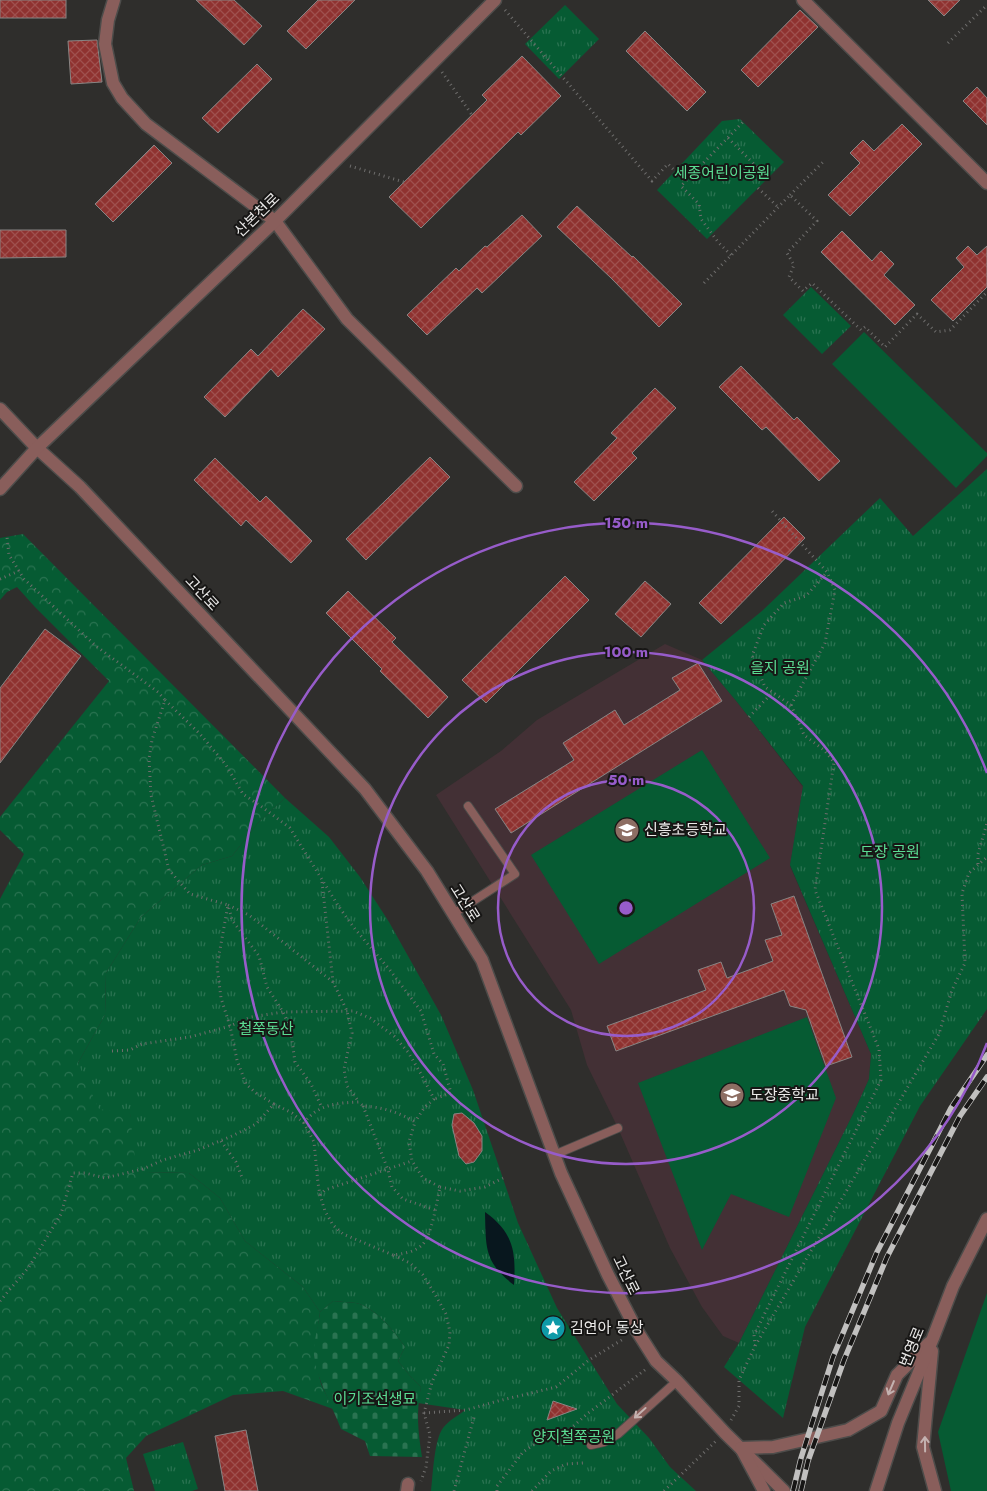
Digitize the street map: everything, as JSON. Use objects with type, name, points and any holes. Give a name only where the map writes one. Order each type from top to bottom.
[{"type":"street","points":[[114,0],[108,20],[105,44],[112,83],[122,98],[146,124],[275,221],[347,319],[516,486]]},
{"type":"street","points":[[804,0],[987,183]]},
{"type":"street","name":"산본천로","points":[[0,489],[37,448],[275,221],[434,61],[499,4]]},
{"type":"street","name":"고산로","points":[[0,409],[37,448],[80,487],[365,789],[427,872],[482,960],[554,1155],[608,1275],[637,1331],[656,1361],[784,1491]]},
{"type":"street","name":"번영로","points":[[876,1491],[898,1423],[934,1338],[953,1286],[987,1219]]},
{"type":"street","points":[[764,1491],[742,1448],[773,1447],[848,1430],[882,1411],[897,1375],[934,1338]]},
{"type":"street","points":[[934,1338],[923,1447],[935,1491]]},
{"type":"lane","points":[[453,914],[514,874],[468,806]]},
{"type":"lane","points":[[554,1155],[618,1128]]},
{"type":"lane","points":[[591,1445],[604,1442],[618,1434],[677,1381]]},
{"type":"path","points":[[499,4],[652,181],[668,164],[685,181]]},
{"type":"path","points":[[948,44],[987,5]]},
{"type":"path","points":[[434,61],[472,115]]},
{"type":"path","points":[[731,255],[718,242],[701,219],[699,204],[681,186],[743,122]]},
{"type":"path","points":[[728,138],[768,178]]},
{"type":"path","points":[[704,283],[825,160]]},
{"type":"path","points":[[334,161],[404,182]]},
{"type":"path","points":[[758,188],[778,207]]},
{"type":"path","points":[[790,195],[817,221],[787,253],[794,265],[789,277],[803,291],[812,283],[861,330],[865,327],[885,347],[916,314],[936,332],[950,330],[987,292]]},
{"type":"path","points":[[772,510],[827,572],[835,590],[825,643],[791,705]]},
{"type":"path","points":[[7,537],[9,555],[24,579],[96,646],[158,692],[200,734],[226,765],[243,794],[290,828],[355,929],[421,1011],[434,1054],[443,1064],[450,1093],[434,1099],[424,1108],[415,1122],[410,1142],[412,1161],[423,1178],[440,1187],[460,1191],[485,1187],[502,1178]]},
{"type":"path","points":[[0,579],[19,571]]},
{"type":"path","points":[[755,1346],[754,1336],[880,1080],[879,1049],[815,890],[834,762],[824,750],[804,735],[791,705],[765,687],[752,656],[764,625],[784,603],[806,596],[827,572]]},
{"type":"path","points":[[748,717],[773,692]]},
{"type":"path","points":[[165,700],[152,740],[149,759],[151,795],[169,870],[190,894],[249,915],[333,982]]},
{"type":"path","points":[[978,864],[978,854],[987,824]]},
{"type":"path","points":[[664,1491],[725,1433],[739,1406],[739,1380],[755,1346],[939,1034],[952,990],[965,963],[962,893],[969,873],[987,857]]},
{"type":"path","points":[[322,880],[333,982],[347,1011],[352,1033],[344,1069],[348,1086],[362,1106],[388,1170],[392,1187],[403,1199],[435,1210]]},
{"type":"path","points":[[228,906],[232,920],[259,956],[267,987],[283,1012],[291,1033],[295,1062],[311,1084],[322,1108]]},
{"type":"path","points":[[228,906],[217,966],[222,998],[246,1084],[256,1093],[292,1113],[304,1123],[314,1142],[320,1195],[332,1225],[343,1234],[410,1263],[423,1275],[446,1314],[450,1332],[449,1345],[432,1382],[424,1413],[430,1435],[426,1467],[422,1481],[408,1487]]},
{"type":"path","points":[[112,1051],[130,1050],[142,1044],[190,1037],[230,1026],[251,1017],[283,1012],[353,1011],[370,1018],[394,1036],[408,1052],[422,1074],[434,1099]]},
{"type":"path","points":[[304,1123],[310,1114],[322,1108],[340,1103],[359,1102]]},
{"type":"path","points":[[0,1301],[29,1267],[61,1214],[73,1173],[85,1173],[105,1178],[143,1169],[163,1160],[221,1141],[256,1124],[274,1104]]},
{"type":"path","points":[[362,1106],[402,1114],[415,1122]]},
{"type":"path","points":[[221,1141],[236,1162],[243,1180]]},
{"type":"path","points":[[320,1195],[325,1190],[412,1161]]},
{"type":"path","points":[[393,1255],[407,1253],[422,1245],[428,1233],[440,1187]]},
{"type":"path","points":[[424,1413],[466,1410],[556,1387],[589,1360],[637,1331]]},
{"type":"path","points":[[497,1491],[496,1486],[523,1452],[536,1443],[570,1430],[587,1414],[656,1361]]},
{"type":"path","points":[[454,1491],[474,1417]]},
{"type":"path","points":[[532,1491],[551,1471],[566,1464],[583,1463]]},
{"type":"path","points":[[496,1486],[502,1491]]},
{"type":"shaded area","points":[[665,644],[702,660],[803,787],[790,866],[871,1054],[869,1079],[854,1112],[739,1343],[723,1336],[702,1307],[670,1248],[618,1128],[587,1065],[571,1010],[436,795],[501,751],[537,720]]},
{"type":"shaded area","points":[[485,1212],[502,1228],[511,1244],[514,1263],[514,1285],[504,1277],[492,1261],[487,1245]]},
{"type":"green space","points":[[565,5],[599,39],[559,79],[525,44]]},
{"type":"green space","name":"세종어린이공원","points":[[740,119],[784,162],[707,239],[657,190],[722,121]]},
{"type":"green space","points":[[811,287],[851,326],[822,354],[783,315]]},
{"type":"green space","points":[[864,332],[987,453],[987,456],[956,488],[832,364]]},
{"type":"green space","name":"도장 공원","points":[[987,469],[987,1009],[920,1106],[805,1327],[783,1418],[724,1367],[739,1343],[854,1112],[869,1079],[871,1054],[790,865],[803,786],[702,660],[762,611],[880,498],[913,536]]},
{"type":"green space","points":[[23,534],[285,798],[258,823],[232,856],[202,865],[141,917],[106,973],[105,1015],[78,1063],[130,1114],[146,1172],[189,1173],[220,1198],[245,1241],[303,1287],[320,1312],[314,1354],[321,1384],[333,1409],[283,1391],[233,1395],[146,1436],[126,1458],[134,1491],[0,1491],[0,899],[24,854],[0,830],[0,817],[109,681],[17,587],[7,592],[0,600],[0,538]]},
{"type":"green space","points":[[702,750],[770,858],[599,964],[531,855]]},
{"type":"green space","name":"철쭉동산","points":[[285,798],[329,837],[360,877],[389,922],[441,1015],[473,1090],[518,1223],[557,1308],[617,1404],[649,1438],[670,1467],[696,1491],[431,1491],[433,1467],[440,1433],[448,1423],[465,1410],[418,1403],[421,1387],[398,1361],[405,1347],[377,1315],[363,1305],[333,1301],[320,1312],[303,1287],[245,1241],[220,1198],[189,1173],[146,1172],[136,1168],[130,1114],[99,1109],[78,1063],[105,1015],[106,973],[141,917],[202,865],[232,856],[258,823]]},
{"type":"green space","points":[[807,1017],[836,1098],[789,1217],[731,1194],[702,1250],[638,1083]]},
{"type":"green space","points":[[987,1293],[987,1491],[951,1491],[938,1432]]},
{"type":"green space","name":"이기조선생묘","points":[[333,1301],[356,1303],[370,1309],[390,1328],[405,1347],[398,1361],[421,1387],[418,1422],[422,1457],[370,1456],[365,1441],[341,1429],[321,1384],[314,1355],[320,1312]]},
{"type":"green space","points":[[183,1442],[198,1489],[192,1491],[155,1491],[143,1454]]},
{"type":"building","points":[[0,0],[66,0],[66,18],[0,18]]},
{"type":"building","points":[[196,0],[234,0],[262,26],[244,45]]},
{"type":"building","points":[[318,0],[355,0],[306,49],[287,31]]},
{"type":"building","points":[[928,0],[960,0],[944,16]]},
{"type":"building","points":[[800,10],[818,27],[758,87],[741,70]]},
{"type":"building","points":[[645,31],[706,92],[687,111],[626,51]]},
{"type":"building","points":[[97,40],[102,82],[71,84],[68,41]]},
{"type":"building","points":[[522,56],[561,96],[521,135],[518,132],[421,228],[389,197],[487,100],[482,95]]},
{"type":"building","points":[[257,64],[272,79],[218,133],[202,118]]},
{"type":"building","points":[[977,87],[987,98],[987,125],[963,101]]},
{"type":"building","points":[[902,124],[922,144],[850,216],[828,195],[860,163],[850,153],[863,140],[874,151]]},
{"type":"building","points":[[154,145],[172,163],[113,222],[95,204]]},
{"type":"building","points":[[577,206],[633,256],[682,304],[659,327],[557,227]]},
{"type":"building","points":[[522,215],[542,236],[482,293],[477,288],[427,335],[407,315],[456,268],[459,271]]},
{"type":"building","points":[[0,230],[66,230],[66,257],[0,258]]},
{"type":"building","points":[[842,231],[872,261],[881,251],[894,264],[884,275],[915,305],[895,325],[821,252]]},
{"type":"building","points":[[968,246],[977,255],[987,246],[987,287],[953,321],[931,300],[964,267],[956,258]]},
{"type":"building","points":[[303,309],[325,329],[278,377],[271,369],[225,417],[204,397],[251,349],[258,356]]},
{"type":"building","points":[[741,366],[794,420],[797,417],[840,461],[819,481],[766,427],[762,430],[719,387]]},
{"type":"building","points":[[655,388],[676,408],[632,453],[637,458],[594,501],[574,482],[617,438],[611,433]]},
{"type":"building","points":[[430,457],[450,477],[366,560],[346,539]]},
{"type":"building","points":[[215,458],[260,502],[266,496],[312,541],[291,563],[246,520],[241,526],[194,480]]},
{"type":"building","points":[[784,517],[805,538],[721,624],[699,603]]},
{"type":"building","points":[[565,576],[589,600],[486,703],[462,680]]},
{"type":"building","points":[[645,581],[671,604],[641,637],[615,614]]},
{"type":"building","points":[[348,591],[396,638],[392,642],[448,697],[428,718],[380,671],[382,669],[326,613]]},
{"type":"building","points":[[45,629],[81,656],[0,763],[0,688]]},
{"type":"building","points":[[698,663],[722,701],[511,833],[495,809],[574,760],[563,743],[615,710],[624,725],[680,690],[672,678]]},
{"type":"building","points":[[794,896],[852,1057],[826,1066],[806,1010],[790,1006],[784,990],[616,1051],[607,1026],[706,990],[698,970],[721,962],[727,978],[773,961],[765,940],[782,935],[771,904]]},
{"type":"building","points":[[462,1113],[474,1123],[482,1136],[482,1151],[474,1162],[466,1164],[459,1156],[452,1125],[454,1114]]},
{"type":"building","points":[[553,1401],[577,1409],[547,1420]]},
{"type":"building","points":[[246,1430],[258,1491],[225,1491],[215,1436]]},
{"type":"railway","points":[[793,1491],[801,1458],[833,1357],[877,1252],[951,1108],[987,1055]]},
{"type":"railway","points":[[801,1491],[808,1461],[844,1360],[887,1257],[960,1116],[987,1077]]},
{"type":"place","name":"신흥초등학교","points":[[627,830]]},
{"type":"place","name":"도장중학교","points":[[732,1095]]},
{"type":"place","name":"김연아 동상","points":[[553,1328]]},
{"type":"park label","name":"을지 공원","points":[[780,668]]},
{"type":"park label","name":"양지철쭉공원","points":[[574,1437]]}]
